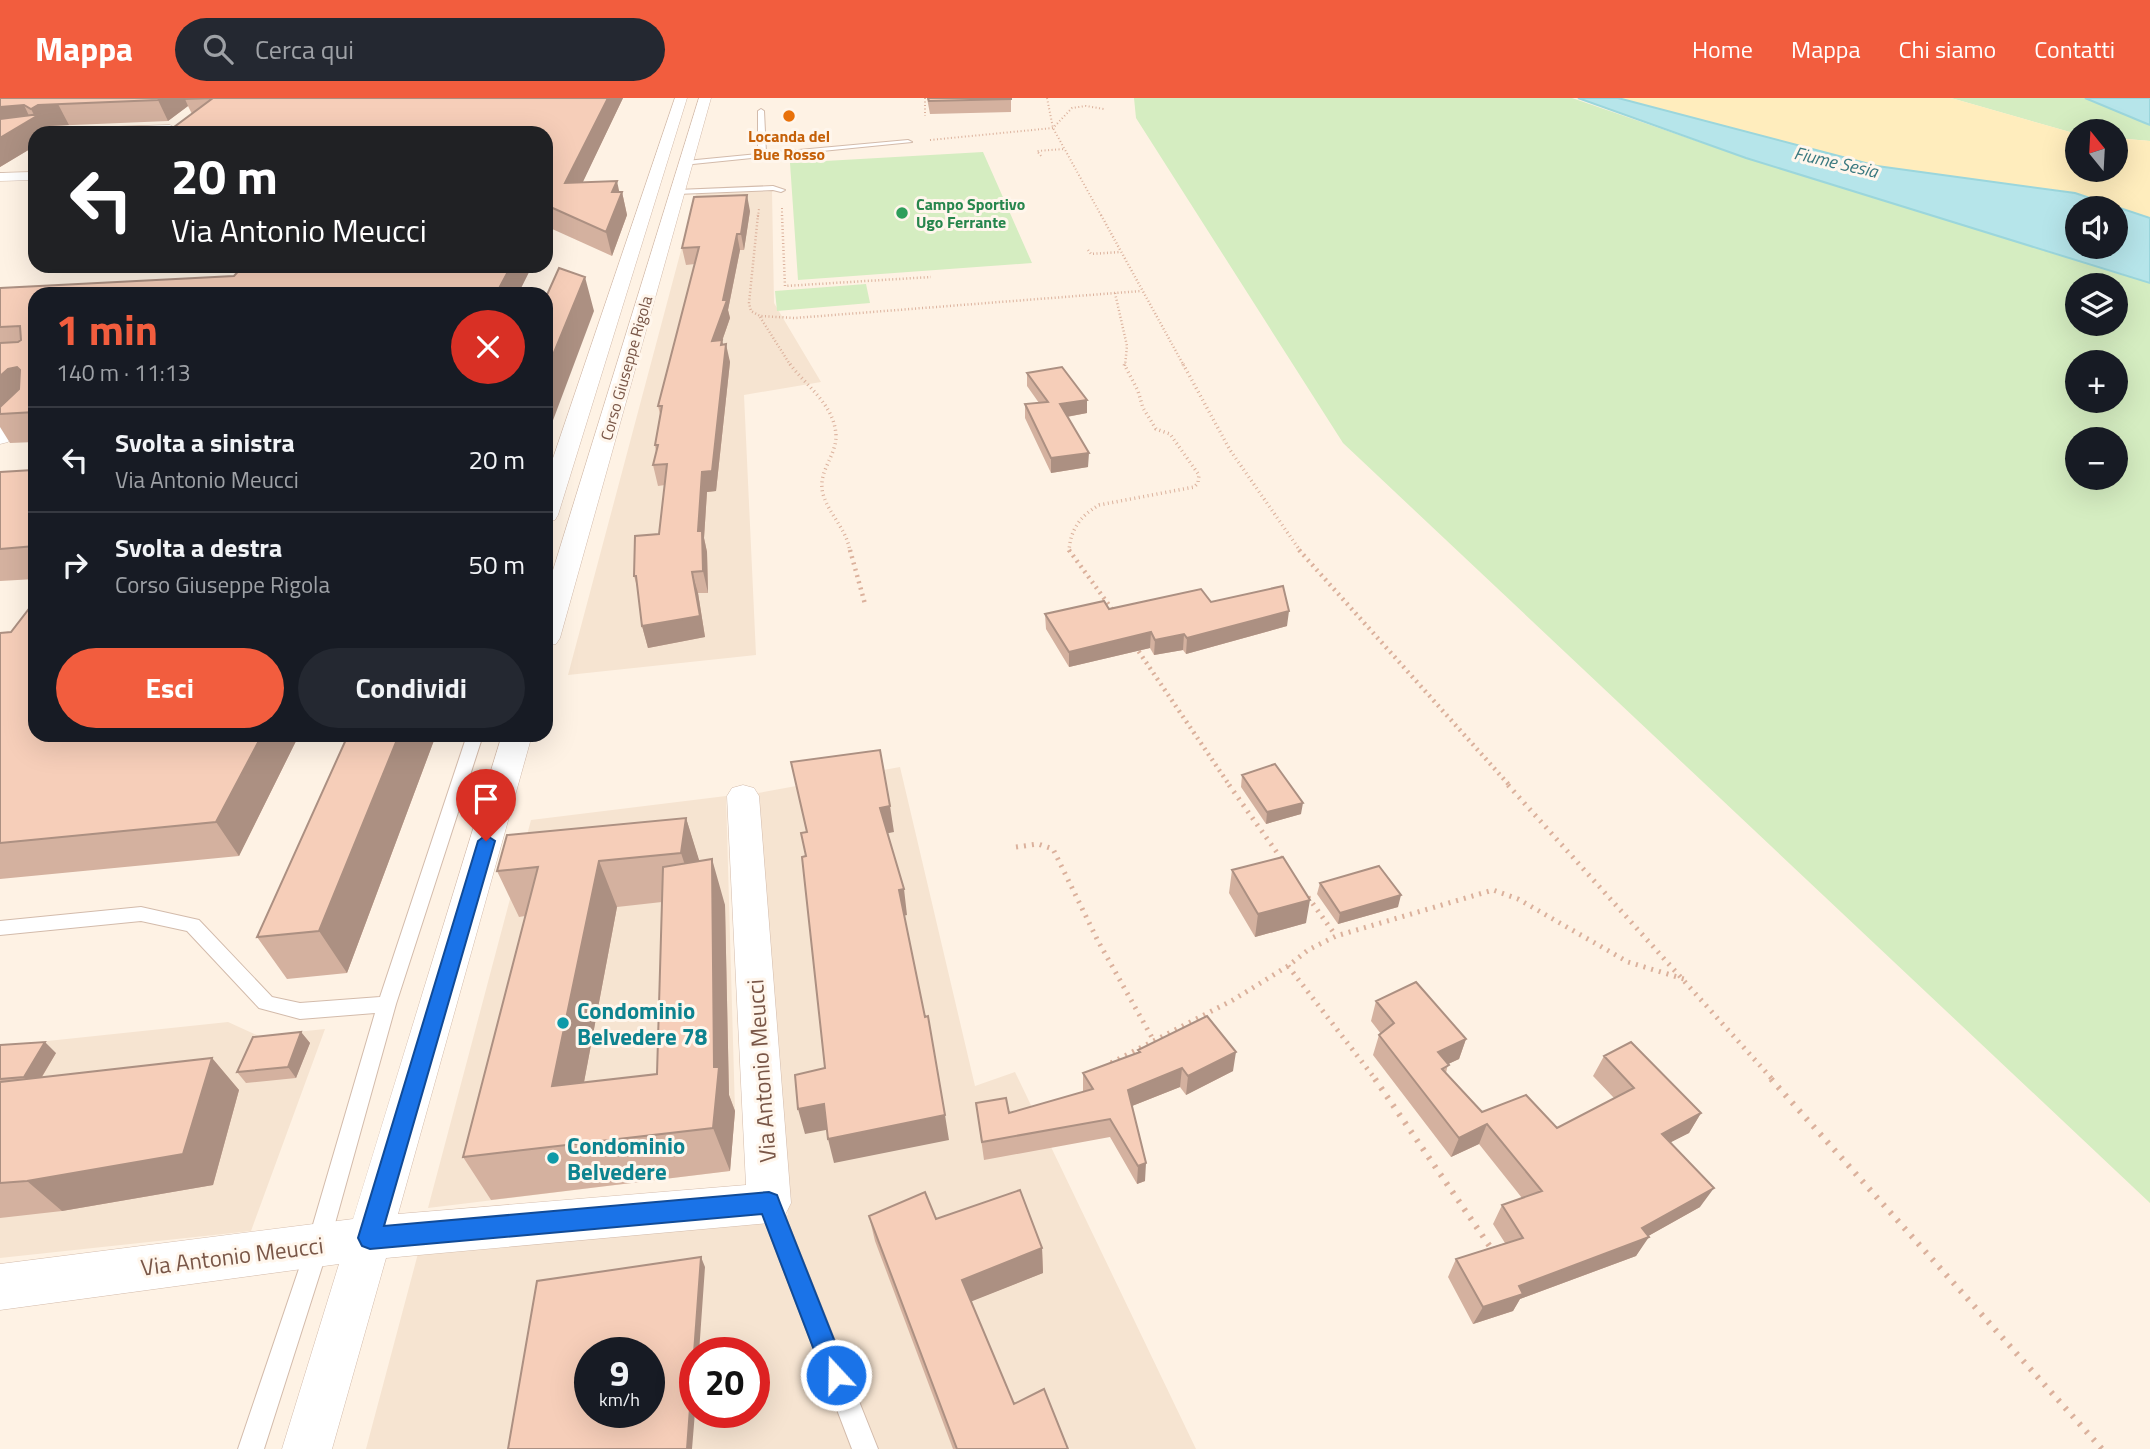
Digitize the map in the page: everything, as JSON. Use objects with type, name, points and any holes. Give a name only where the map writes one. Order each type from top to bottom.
[{"type":"street","points":[[553,493],[681,98]]},
{"type":"street","name":"Corso Giuseppe Rigola","points":[[553,614],[705,98]]},
{"type":"street","points":[[0,177],[28,176]]},
{"type":"street","points":[[0,437],[28,411]]},
{"type":"street","points":[[307,1449],[515,742]]},
{"type":"street","name":"Via Antonio Meucci","points":[[0,1287],[370,1238],[769,1203],[744,796]]},
{"type":"lane","points":[[761,111],[762,156]]},
{"type":"lane","points":[[888,134],[889,144]]},
{"type":"lane","points":[[686,163],[908,142]]},
{"type":"lane","points":[[677,192],[781,190]]},
{"type":"lane","points":[[251,1449],[317,1245],[387,1004],[473,742]]},
{"type":"lane","points":[[0,928],[141,914],[193,925],[266,1003],[300,1012],[387,1004]]},
{"type":"lane","points":[[769,1203],[864,1449]]},
{"type":"path","points":[[925,98],[925,116]]},
{"type":"path","points":[[1047,98],[1052,128],[1120,252],[1230,450],[1290,540],[2102,1449]]},
{"type":"path","points":[[908,142],[1052,128],[1060,124],[1073,107],[1104,109]]},
{"type":"path","points":[[1041,156],[1037,151],[1064,149]]},
{"type":"path","points":[[781,190],[785,286],[931,277]]},
{"type":"path","points":[[758,204],[749,303],[751,312],[760,316],[795,318],[1142,291]]},
{"type":"path","points":[[1088,250],[1091,254],[1120,252]]},
{"type":"path","points":[[1115,293],[1127,346],[1124,364],[1139,391],[1143,408],[1156,429],[1170,435],[1199,475],[1198,483],[1187,489],[1113,501],[1088,510],[1072,529],[1069,553],[1096,584],[1121,623]]},
{"type":"path","points":[[760,316],[793,368],[818,393],[831,420],[836,437],[821,479],[822,495],[848,537],[852,565],[865,604]]},
{"type":"path","points":[[1134,644],[1286,866]]},
{"type":"path","points":[[1016,847],[1038,844],[1053,849],[1098,941],[1154,1041]]},
{"type":"path","points":[[1301,887],[1336,936]]},
{"type":"path","points":[[1100,1069],[1233,1000],[1308,950],[1336,936],[1493,890],[1502,891],[1634,965],[1684,979]]},
{"type":"path","points":[[1288,965],[1406,1120],[1500,1261]]},
{"type":"shaded area","points":[[772,191],[774,303],[821,382],[744,395],[756,655],[568,675],[696,194]]},
{"type":"shaded area","points":[[900,767],[975,1086],[1015,1072],[1196,1449],[366,1449],[420,1246],[788,1215],[758,793]]},
{"type":"shaded area","points":[[726,796],[735,1111],[730,1171],[428,1208],[531,820]]},
{"type":"shaded area","points":[[228,1022],[259,1036],[325,1029],[251,1231],[0,1258],[0,1046]]},
{"type":"green space","points":[[1134,98],[1572,98],[1746,158],[2065,257],[2065,259],[2118,273],[2065,273],[2065,336],[2128,336],[2128,276],[2150,283],[2150,1203],[1343,443],[1136,118]]},
{"type":"green space","points":[[1951,98],[2085,98],[2150,125],[2150,141],[2128,139],[2128,119],[2065,119],[2065,131]]},
{"type":"green space","name":"Campo Sportivo Ugo Ferrante","points":[[983,152],[1032,263],[798,280],[790,163]]},
{"type":"green space","points":[[866,284],[870,303],[777,311],[775,291]]},
{"type":"sand","points":[[1618,98],[1951,98],[2065,131],[2065,182],[2128,182],[2128,139],[2150,141],[2150,218],[2128,211],[2128,196],[2084,196],[1877,166]]},
{"type":"water","name":"Fiume Sesia","points":[[1578,98],[1618,98],[1877,166],[2075,193],[2084,196],[2065,196],[2065,257],[1746,158]]},
{"type":"water","points":[[2085,98],[2150,98],[2150,125],[2145,123]]},
{"type":"water","points":[[2128,211],[2150,218],[2150,283],[2128,276],[2128,273],[2118,273],[2072,259],[2128,259]]},
{"type":"building","points":[[0,98],[162,98],[38,105],[31,109],[24,105],[0,107]]},
{"type":"building","points":[[213,98],[608,98],[565,183],[617,181],[612,192],[622,192],[606,232],[553,208],[553,126],[175,126]]},
{"type":"building","points":[[928,98],[1011,98],[1011,99],[929,101]]},
{"type":"building","points":[[40,114],[0,138],[0,119]]},
{"type":"building","points":[[747,195],[741,234],[737,234],[723,300],[727,300],[712,341],[722,340],[721,345],[726,344],[712,471],[702,472],[698,531],[702,531],[703,571],[692,572],[700,616],[642,626],[634,576],[635,536],[659,534],[667,464],[653,465],[662,406],[658,406],[699,247],[682,248],[694,197]]},
{"type":"building","points":[[559,268],[585,277],[553,355],[553,287],[550,287]]},
{"type":"building","points":[[237,273],[507,273],[500,287],[28,287],[28,412],[0,414],[0,407],[19,389],[20,370],[17,367],[8,369],[0,376],[0,343],[21,340],[20,326],[0,327],[0,288],[234,276]]},
{"type":"building","points":[[1062,367],[1087,400],[1060,404],[1089,453],[1051,458],[1025,404],[1048,402],[1027,373]]},
{"type":"building","points":[[28,470],[28,547],[0,549],[0,472]]},
{"type":"building","points":[[1283,586],[1289,611],[1187,638],[1184,634],[1155,640],[1151,632],[1069,652],[1045,614],[1104,601],[1109,609],[1201,589],[1211,602]]},
{"type":"building","points":[[28,610],[28,742],[258,742],[216,822],[0,843],[0,633],[11,632]]},
{"type":"building","points":[[345,742],[396,742],[319,931],[257,937]]},
{"type":"building","points":[[880,750],[890,806],[880,808],[904,889],[899,890],[925,1017],[928,1016],[945,1115],[828,1139],[824,1104],[798,1109],[795,1075],[825,1068],[802,857],[806,856],[801,833],[807,832],[791,762]]},
{"type":"building","points":[[1275,764],[1303,803],[1267,812],[1242,775]]},
{"type":"building","points":[[686,818],[681,853],[599,861],[552,1086],[657,1074],[663,867],[712,859],[714,1067],[719,1067],[713,1128],[463,1157],[538,867],[497,871],[507,835]]},
{"type":"building","points":[[1283,857],[1310,900],[1258,914],[1232,870]]},
{"type":"building","points":[[1379,866],[1401,895],[1340,913],[1320,883]]},
{"type":"building","points":[[1416,982],[1466,1039],[1438,1052],[1449,1065],[1442,1069],[1482,1112],[1526,1095],[1557,1128],[1634,1088],[1604,1056],[1631,1042],[1701,1113],[1662,1134],[1714,1188],[1642,1228],[1649,1237],[1519,1286],[1523,1294],[1483,1307],[1456,1259],[1523,1238],[1502,1205],[1542,1191],[1487,1124],[1459,1138],[1379,1035],[1394,1023],[1376,1001]]},
{"type":"building","points":[[1207,1016],[1236,1052],[1188,1076],[1182,1068],[1128,1090],[1146,1163],[1138,1166],[1110,1119],[982,1142],[976,1103],[1006,1098],[1009,1113],[1093,1089],[1083,1073],[1140,1052],[1138,1050]]},
{"type":"building","points":[[301,1032],[288,1067],[237,1072],[253,1037]]},
{"type":"building","points":[[45,1042],[24,1077],[0,1079],[0,1045]]},
{"type":"building","points":[[212,1058],[183,1154],[27,1181],[0,1183],[0,1082]]},
{"type":"building","points":[[1020,1190],[1042,1248],[962,1280],[1014,1404],[1044,1389],[1068,1449],[957,1449],[869,1216],[925,1192],[936,1219]]},
{"type":"building","points":[[701,1257],[695,1337],[679,1337],[679,1428],[689,1428],[687,1449],[508,1449],[537,1281]]},
{"type":"place","name":"Locanda del Bue Rosso","points":[[789,116]]},
{"type":"place","name":"Campo Sportivo Ugo Ferrante","points":[[902,213]]},
{"type":"place","name":"Condominio Belvedere 78","points":[[563,1023]]},
{"type":"place","name":"Condominio Belvedere","points":[[553,1158]]},
{"type":"route","points":[[486,841],[370,1238],[769,1203],[836,1375]]}]
